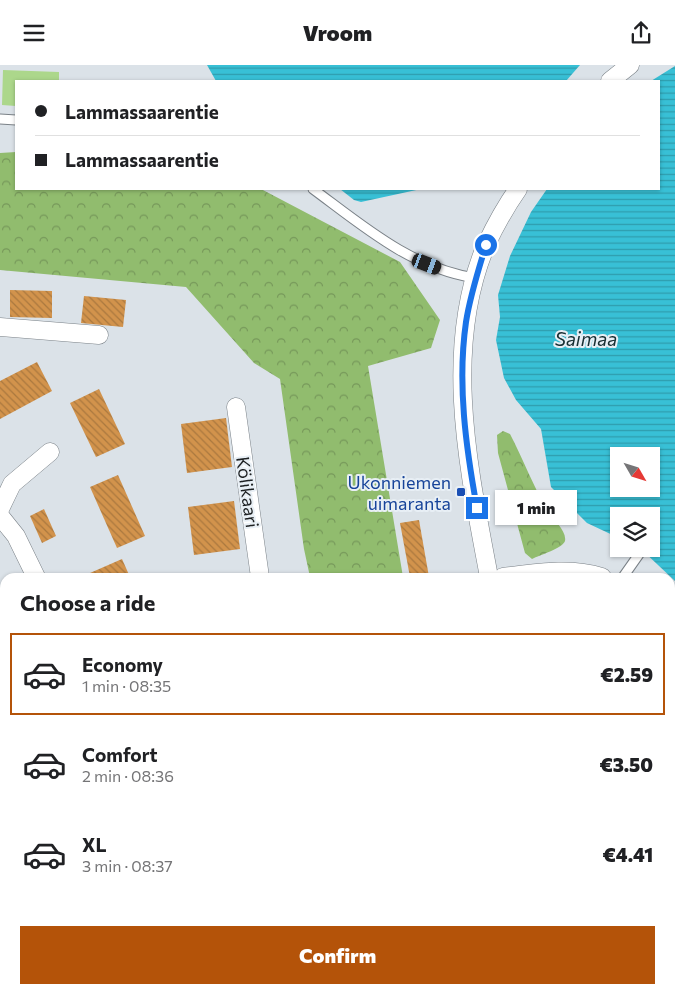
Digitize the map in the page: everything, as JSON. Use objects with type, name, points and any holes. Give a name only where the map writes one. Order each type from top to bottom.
[{"type":"street","points":[[611,80],[630,65]]},
{"type":"street","points":[[488,573],[465,426],[463,356],[466,325],[475,278],[486,245],[517,190]]},
{"type":"street","points":[[0,327],[99,335]]},
{"type":"street","name":"Kölikaari","points":[[236,407],[259,573]]},
{"type":"street","points":[[0,509],[12,484],[50,453]]},
{"type":"street","points":[[0,516],[16,536],[34,573]]},
{"type":"street","points":[[533,573],[548,571],[576,573]]},
{"type":"lane","points":[[0,119],[15,120]]},
{"type":"lane","points":[[314,190],[348,217],[412,258],[457,275],[475,278]]},
{"type":"lane","points":[[626,573],[637,557]]},
{"type":"green space","points":[[3,70],[59,72],[59,80],[15,80],[15,106],[2,105]]},
{"type":"green space","points":[[15,152],[15,190],[263,190],[400,262],[440,320],[431,348],[368,366],[402,573],[309,573],[304,549],[280,379],[254,363],[186,287],[0,270],[0,153]]},
{"type":"green space","points":[[503,431],[510,434],[543,502],[562,529],[565,537],[565,541],[560,546],[532,559],[525,553],[498,453],[497,435]]},
{"type":"water","points":[[207,65],[580,65],[567,80],[215,80]]},
{"type":"water","name":"Saimaa","points":[[675,66],[675,573],[666,573],[650,557],[660,557],[660,507],[610,507],[610,534],[587,523],[551,487],[541,429],[516,400],[504,378],[496,340],[500,317],[498,295],[510,256],[531,212],[546,190],[660,190],[660,80],[653,80]]},
{"type":"water","points":[[341,190],[416,190],[361,202],[354,200]]},
{"type":"building","points":[[10,290],[52,291],[52,318],[10,317]]},
{"type":"building","points":[[84,296],[126,300],[123,327],[81,323]]},
{"type":"building","points":[[37,362],[52,391],[0,419],[0,381]]},
{"type":"building","points":[[99,389],[125,444],[96,457],[70,403]]},
{"type":"building","points":[[226,418],[232,467],[187,473],[181,424]]},
{"type":"building","points":[[118,475],[145,536],[117,548],[90,487]]},
{"type":"building","points":[[234,501],[240,549],[194,555],[188,507]]},
{"type":"building","points":[[44,509],[56,536],[42,543],[30,516]]},
{"type":"building","points":[[419,520],[428,573],[409,573],[400,523]]},
{"type":"building","points":[[122,559],[128,573],[90,573]]},
{"type":"place","name":"Ukonniemen uimaranta","points":[[461,492]]},
{"type":"route","points":[[477,508],[465,426],[462,373],[468,313],[475,278],[486,245]]}]
